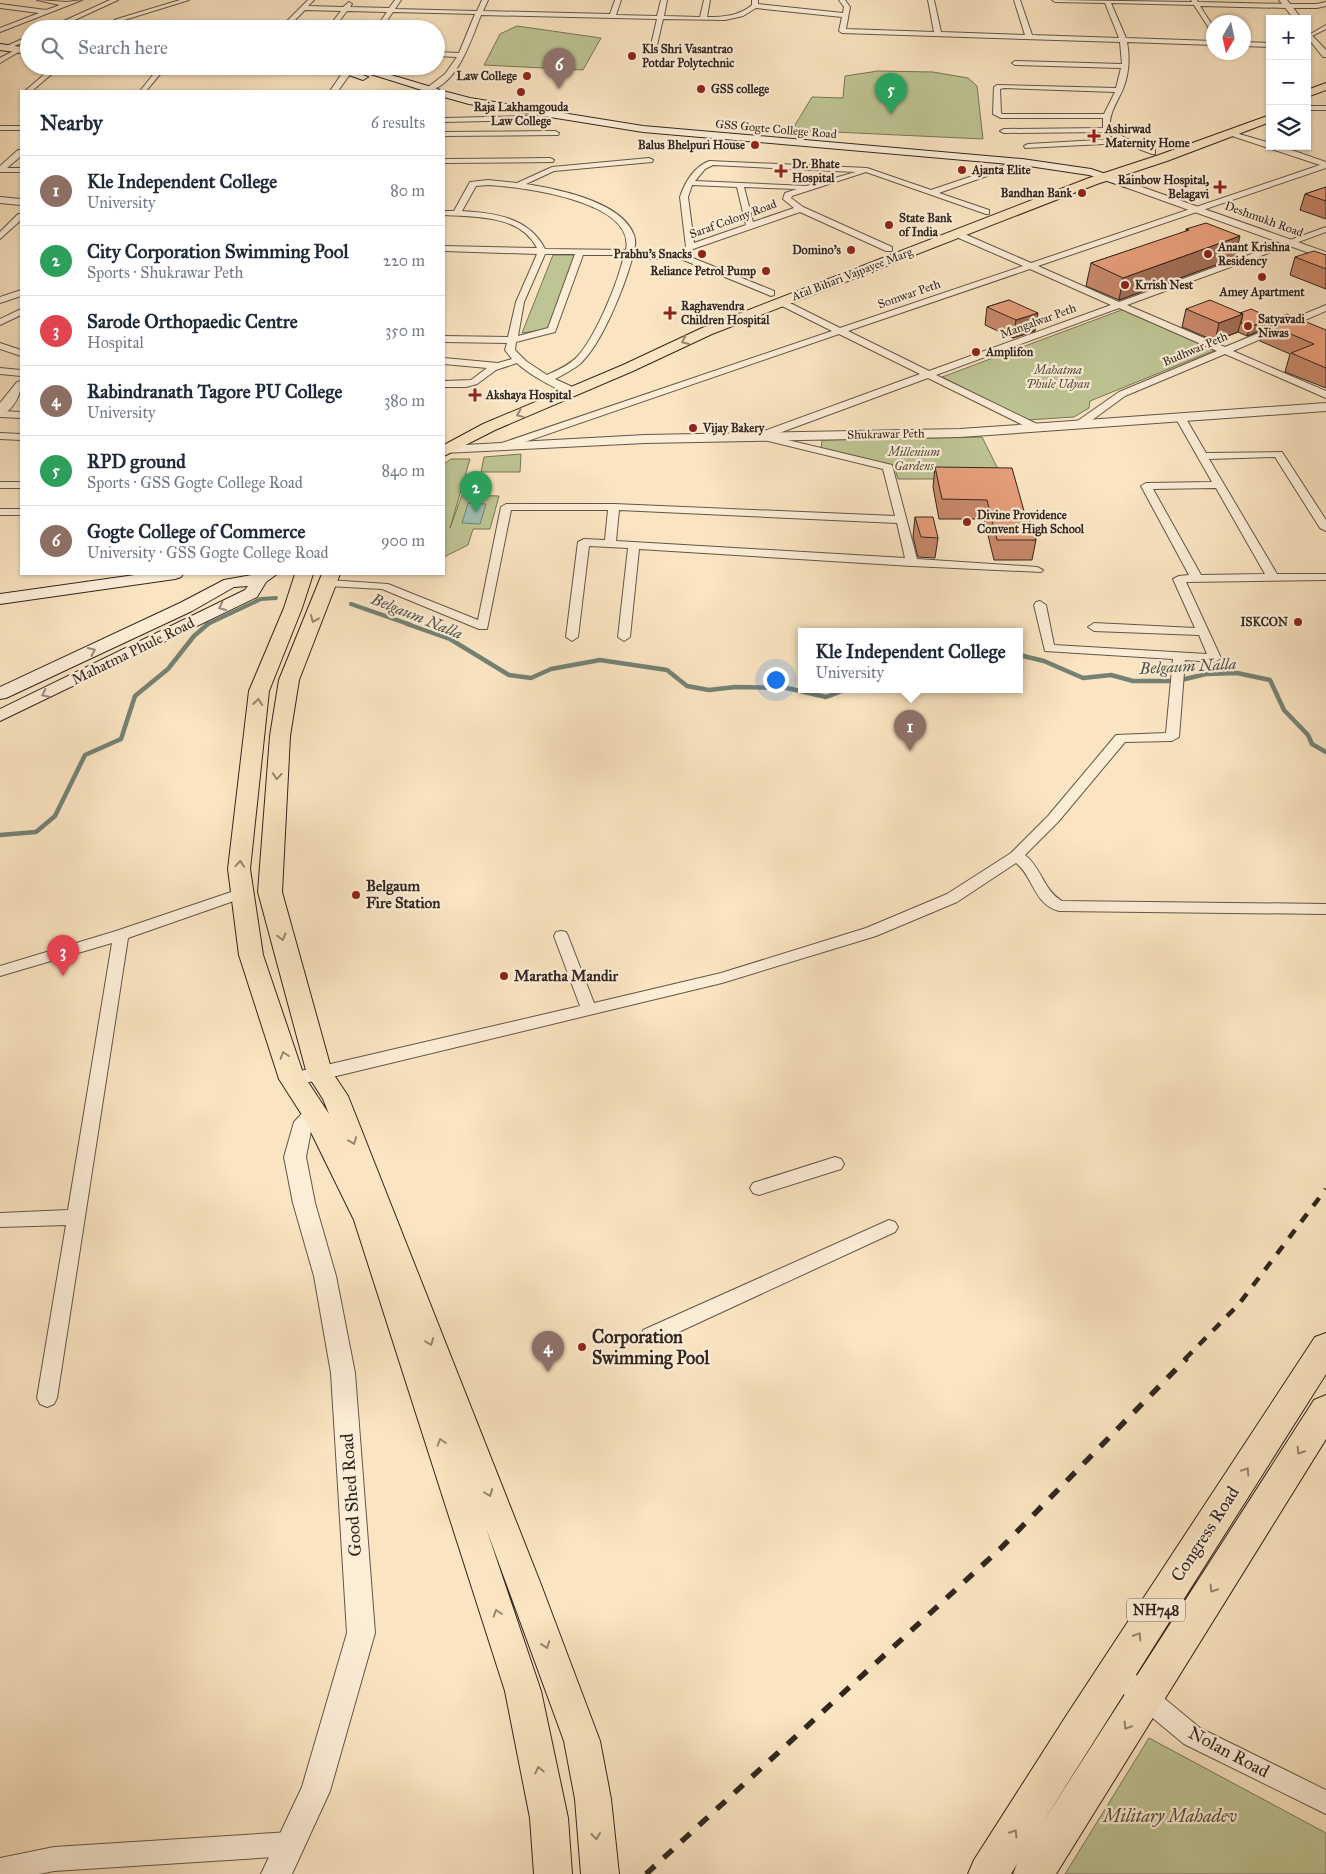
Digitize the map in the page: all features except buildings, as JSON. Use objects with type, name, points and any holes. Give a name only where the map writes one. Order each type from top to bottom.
[{"type":"highway","name":"Congress Road","points":[[988,1874],[1116,1673],[1324,1357]]},
{"type":"highway","name":"NH748","points":[[1033,1874],[1326,1410]]},
{"type":"main road","points":[[369,75],[408,90]]},
{"type":"main road","points":[[374,75],[427,90]]},
{"type":"main road","points":[[1311,92],[1326,86]]},
{"type":"main road","name":"GSS Gogte College Road","points":[[445,94],[478,103],[644,129],[1022,162],[1095,176]]},
{"type":"main road","points":[[1311,102],[1326,96]]},
{"type":"main road","points":[[445,100],[532,118],[556,128],[1011,166],[1095,176],[1125,184]]},
{"type":"main road","name":"Atal Bihari Vajpayee Marg","points":[[664,336],[957,234],[1152,152],[1266,110]]},
{"type":"main road","name":"Atal Bihari Vajpayee Marg","points":[[445,447],[574,391],[776,298],[889,249],[986,212],[1232,133],[1266,120]]},
{"type":"main road","points":[[445,446],[554,381],[612,360]]},
{"type":"main road","points":[[0,587],[99,575]]},
{"type":"main road","points":[[0,599],[168,575]]},
{"type":"main road","points":[[304,575],[293,608],[259,691],[239,869],[251,955],[292,1079],[315,1113],[375,1238],[523,1691],[549,1818],[553,1874]]},
{"type":"main road","name":"Mahatma Phule Road","points":[[0,694],[186,606],[230,583],[264,576]]},
{"type":"main road","name":"Mahatma Phule Road","points":[[0,716],[251,593],[264,576]]},
{"type":"main road","points":[[329,578],[289,680],[280,736],[270,892],[320,1074],[335,1096],[523,1582],[582,1741],[593,1799],[600,1874]]},
{"type":"street","points":[[40,0],[68,4]]},
{"type":"street","points":[[26,20],[79,0]]},
{"type":"street","points":[[69,20],[115,0]]},
{"type":"street","points":[[119,20],[186,0]]},
{"type":"street","points":[[291,20],[311,0]]},
{"type":"street","points":[[337,20],[352,0]]},
{"type":"street","points":[[384,20],[398,0]]},
{"type":"street","points":[[431,90],[446,78],[462,55],[478,12],[485,0]]},
{"type":"street","points":[[612,16],[618,0]]},
{"type":"street","points":[[654,45],[664,0]]},
{"type":"street","points":[[703,19],[707,0]]},
{"type":"street","points":[[842,0],[847,7],[842,31],[1206,43]]},
{"type":"street","points":[[931,0],[938,34]]},
{"type":"street","points":[[1018,0],[1029,37]]},
{"type":"street","points":[[1055,0],[1285,3],[1317,6],[1326,4]]},
{"type":"street","points":[[1107,1],[1124,41],[1125,66],[1120,90],[1106,116],[1108,130]]},
{"type":"street","points":[[1195,2],[1206,21]]},
{"type":"street","points":[[303,8],[390,11],[435,9],[703,19],[739,16],[755,3],[845,15]]},
{"type":"street","points":[[1285,3],[1295,15]]},
{"type":"street","points":[[0,6],[48,12]]},
{"type":"street","points":[[566,14],[570,7]]},
{"type":"street","points":[[0,30],[20,22]]},
{"type":"street","points":[[0,24],[13,25]]},
{"type":"street","points":[[1311,33],[1326,27]]},
{"type":"street","points":[[1311,36],[1326,54]]},
{"type":"street","points":[[1251,44],[1266,45]]},
{"type":"street","points":[[1311,46],[1319,46]]},
{"type":"street","points":[[0,61],[11,50]]},
{"type":"street","points":[[445,54],[462,55]]},
{"type":"street","points":[[1015,63],[1125,66]]},
{"type":"street","points":[[29,90],[47,75]]},
{"type":"street","points":[[144,90],[156,75]]},
{"type":"street","points":[[335,90],[345,75]]},
{"type":"street","points":[[1106,116],[1001,116],[997,114],[997,87],[1120,90]]},
{"type":"street","points":[[1311,108],[1326,108]]},
{"type":"street","points":[[445,120],[532,118]]},
{"type":"street","points":[[0,128],[20,128]]},
{"type":"street","points":[[445,134],[556,128],[553,142]]},
{"type":"street","points":[[1004,131],[1108,130],[1124,141],[1152,152]]},
{"type":"street","points":[[1232,133],[1266,144]]},
{"type":"street","points":[[1028,146],[1124,141]]},
{"type":"street","points":[[1283,150],[1326,164]]},
{"type":"street","points":[[552,151],[550,160],[552,170]]},
{"type":"street","points":[[9,154],[20,154]]},
{"type":"street","points":[[0,170],[20,154]]},
{"type":"street","points":[[445,161],[550,160]]},
{"type":"street","points":[[518,185],[552,170],[649,160]]},
{"type":"street","points":[[690,247],[684,197],[685,190],[701,167],[712,164],[868,170],[986,212]]},
{"type":"street","name":"Somwar Peth","points":[[500,447],[1326,164]]},
{"type":"street","points":[[932,192],[1011,166]]},
{"type":"street","points":[[0,170],[20,170]]},
{"type":"street","name":"Saraf Colony Road","points":[[868,170],[788,195],[787,199],[800,209],[889,249]]},
{"type":"street","points":[[457,214],[473,184],[486,182],[518,185],[575,197],[597,206],[624,224],[631,236],[629,255],[609,309],[584,354],[554,381]]},
{"type":"street","points":[[691,183],[814,187]]},
{"type":"street","name":"Deshmukh Road","points":[[1125,184],[1197,208],[1326,256]]},
{"type":"street","points":[[740,185],[750,225]]},
{"type":"street","points":[[0,200],[20,202]]},
{"type":"street","name":"Saraf Colony Road","points":[[800,209],[690,247],[684,256],[686,259],[776,298],[1035,427]]},
{"type":"street","points":[[445,213],[504,220],[518,224],[532,233],[542,251]]},
{"type":"street","points":[[0,237],[20,217]]},
{"type":"street","name":"Mangalwar Peth","points":[[760,436],[1326,229]]},
{"type":"street","points":[[957,234],[1326,397]]},
{"type":"street","points":[[445,250],[684,256]]},
{"type":"street","points":[[542,251],[520,302],[510,350],[516,360],[574,391]]},
{"type":"street","points":[[445,339],[511,340],[542,335],[552,330],[580,252]]},
{"type":"street","points":[[0,300],[20,294]]},
{"type":"street","name":"Budhwar Peth","points":[[1080,424],[1122,394],[1326,308]]},
{"type":"street","points":[[0,322],[20,312]]},
{"type":"street","points":[[0,346],[20,353]]},
{"type":"street","points":[[445,384],[474,382],[499,366],[516,360]]},
{"type":"street","points":[[445,361],[499,366]]},
{"type":"street","points":[[0,371],[20,373]]},
{"type":"street","points":[[0,413],[19,391]]},
{"type":"street","points":[[1301,409],[1326,397]]},
{"type":"street","name":"Shukrawar Peth","points":[[445,447],[500,447],[644,439],[960,432],[1326,407]]},
{"type":"street","points":[[0,413],[20,415]]},
{"type":"street","points":[[1180,417],[1273,578]]},
{"type":"street","points":[[0,436],[20,437]]},
{"type":"street","points":[[760,436],[888,467],[912,563]]},
{"type":"street","points":[[1203,456],[1278,454],[1326,528]]},
{"type":"street","points":[[0,484],[20,485]]},
{"type":"street","points":[[1197,579],[1146,486],[1219,485]]},
{"type":"street","points":[[329,578],[384,586],[483,626],[506,507],[614,507],[901,520]]},
{"type":"street","points":[[610,543],[614,507]]},
{"type":"street","points":[[0,512],[20,512]]},
{"type":"street","points":[[572,637],[584,542],[1037,570]]},
{"type":"street","points":[[624,637],[634,544]]},
{"type":"street","points":[[1040,605],[1049,648],[1215,658],[1179,579],[1326,578]]},
{"type":"street","points":[[1094,627],[1203,632]]},
{"type":"street","points":[[292,1079],[320,1074],[722,978],[871,932],[952,898],[1016,856],[1053,819],[1121,738],[1172,737],[1180,656]]},
{"type":"street","points":[[1016,856],[1025,862],[1035,874],[1041,894],[1048,901],[1059,906],[1326,908]]},
{"type":"street","points":[[0,971],[121,935],[243,893]]},
{"type":"street","points":[[47,1398],[121,935]]},
{"type":"street","points":[[561,936],[589,1010]]},
{"type":"street","name":"Good Shed Road","points":[[276,1874],[315,1791],[361,1633],[343,1373],[325,1276],[304,1203],[295,1157],[301,1128],[315,1113]]},
{"type":"street","points":[[759,1188],[835,1164]]},
{"type":"street","points":[[0,1220],[76,1217]]},
{"type":"street","points":[[650,1336],[890,1227]]},
{"type":"street","name":"Nolan Road","points":[[1116,1673],[1192,1736],[1326,1802]]},
{"type":"street","points":[[0,1870],[54,1859],[290,1844]]},
{"type":"green space","points":[[517,26],[601,38],[583,70],[484,65],[500,34]]},
{"type":"green space","points":[[878,71],[933,72],[968,78],[977,86],[983,139],[792,130],[812,97],[843,98],[845,76]]},
{"type":"green space","points":[[553,255],[580,255],[548,329],[522,333]]},
{"type":"green space","name":"Mahatma Phule Udyan","points":[[1124,309],[1218,349],[1090,401],[1089,408],[1074,417],[1027,420],[942,377]]},
{"type":"green space","name":"Millenium Gardens","points":[[982,437],[1003,479],[898,479],[894,466],[821,449],[822,440]]},
{"type":"green space","points":[[521,454],[520,472],[481,472],[484,457]]},
{"type":"green space","points":[[451,459],[470,459],[450,528],[462,495],[499,496],[490,529],[473,529],[468,545],[445,556],[445,463]]},
{"type":"green space","name":"Military Mahadev","points":[[1149,1738],[1326,1833],[1326,1874],[1065,1874]]},
{"type":"shaded area","points":[[468,503],[486,504],[480,524],[462,523]]},
{"type":"waterway","name":"Belgaum Nalla","points":[[208,624],[261,599],[276,598]]},
{"type":"waterway","name":"Belgaum Nalla","points":[[351,604],[411,625]]},
{"type":"waterway","name":"Belgaum Nalla","points":[[0,835],[36,832],[55,816],[85,755],[121,739],[135,696],[168,669],[194,636],[208,624]]},
{"type":"waterway","name":"Belgaum Nalla","points":[[407,624],[450,639],[509,675],[531,678],[551,669],[600,660],[667,670],[687,686],[709,690],[735,687],[787,688],[798,691]]},
{"type":"waterway","name":"Belgaum Nalla","points":[[1023,656],[1044,661],[1083,678],[1111,675],[1133,681],[1177,681],[1206,674],[1237,673],[1270,680],[1284,710],[1308,735],[1312,744],[1326,752]]},
{"type":"waterway","name":"Belgaum Nalla","points":[[809,693],[826,697],[837,693]]},
{"type":"railway","points":[[1185,1359],[1239,1304],[1326,1189]]},
{"type":"railway","points":[[646,1874],[1000,1549],[1187,1358]]},
{"type":"place","name":"Kls Shri Vasantrao Potdar Polytechnic","points":[[632,56]]},
{"type":"place","name":"Law College","points":[[527,76]]},
{"type":"place","name":"Gogte College of Commerce","points":[[559,89]]},
{"type":"place","name":"GSS college","points":[[701,89]]},
{"type":"place","name":"Raja Lakhamgouda Law College","points":[[521,92]]},
{"type":"place","name":"RPD ground","points":[[891,114]]},
{"type":"place","name":"Ashirwad Maternity Home","points":[[1094,136]]},
{"type":"place","name":"Balus Bhelpuri House","points":[[755,145]]},
{"type":"place","name":"Ajanta Elite","points":[[962,170]]},
{"type":"place","name":"Dr. Bhate Hospital","points":[[781,171]]},
{"type":"place","name":"Rainbow Hospital, Belagavi","points":[[1220,187]]},
{"type":"place","name":"Bandhan Bank","points":[[1082,193]]},
{"type":"place","name":"State Bank of India","points":[[889,225]]},
{"type":"place","name":"Domino's","points":[[851,250]]},
{"type":"place","name":"Prabhu's Snacks","points":[[702,254]]},
{"type":"place","name":"Anant Krishna Residency","points":[[1208,254]]},
{"type":"place","name":"Reliance Petrol Pump","points":[[766,271]]},
{"type":"place","name":"Amey Apartment","points":[[1262,277]]},
{"type":"place","name":"Krrish Nest","points":[[1125,285]]},
{"type":"place","name":"Raghavendra Children Hospital","points":[[670,313]]},
{"type":"place","name":"Satyavadi Niwas","points":[[1248,326]]},
{"type":"place","name":"Amplifon","points":[[976,352]]},
{"type":"place","name":"Akshaya Hospital","points":[[475,395]]},
{"type":"place","name":"Vijay Bakery","points":[[693,428]]},
{"type":"place","name":"City Corporation Swimming Pool","points":[[476,512]]},
{"type":"place","name":"Divine Providence Convent High School","points":[[967,522]]},
{"type":"place","name":"ISKCON","points":[[1298,622]]},
{"type":"place","name":"Kle Independent College","points":[[910,751]]},
{"type":"place","name":"Belgaum Fire Station","points":[[356,895]]},
{"type":"place","name":"Sarode Orthopaedic Centre","points":[[63,976]]},
{"type":"place","name":"Maratha Mandir","points":[[504,976]]},
{"type":"place","name":"Corporation Swimming Pool","points":[[582,1347]]},
{"type":"place","name":"Rabindranath Tagore PU College","points":[[548,1372]]}]
